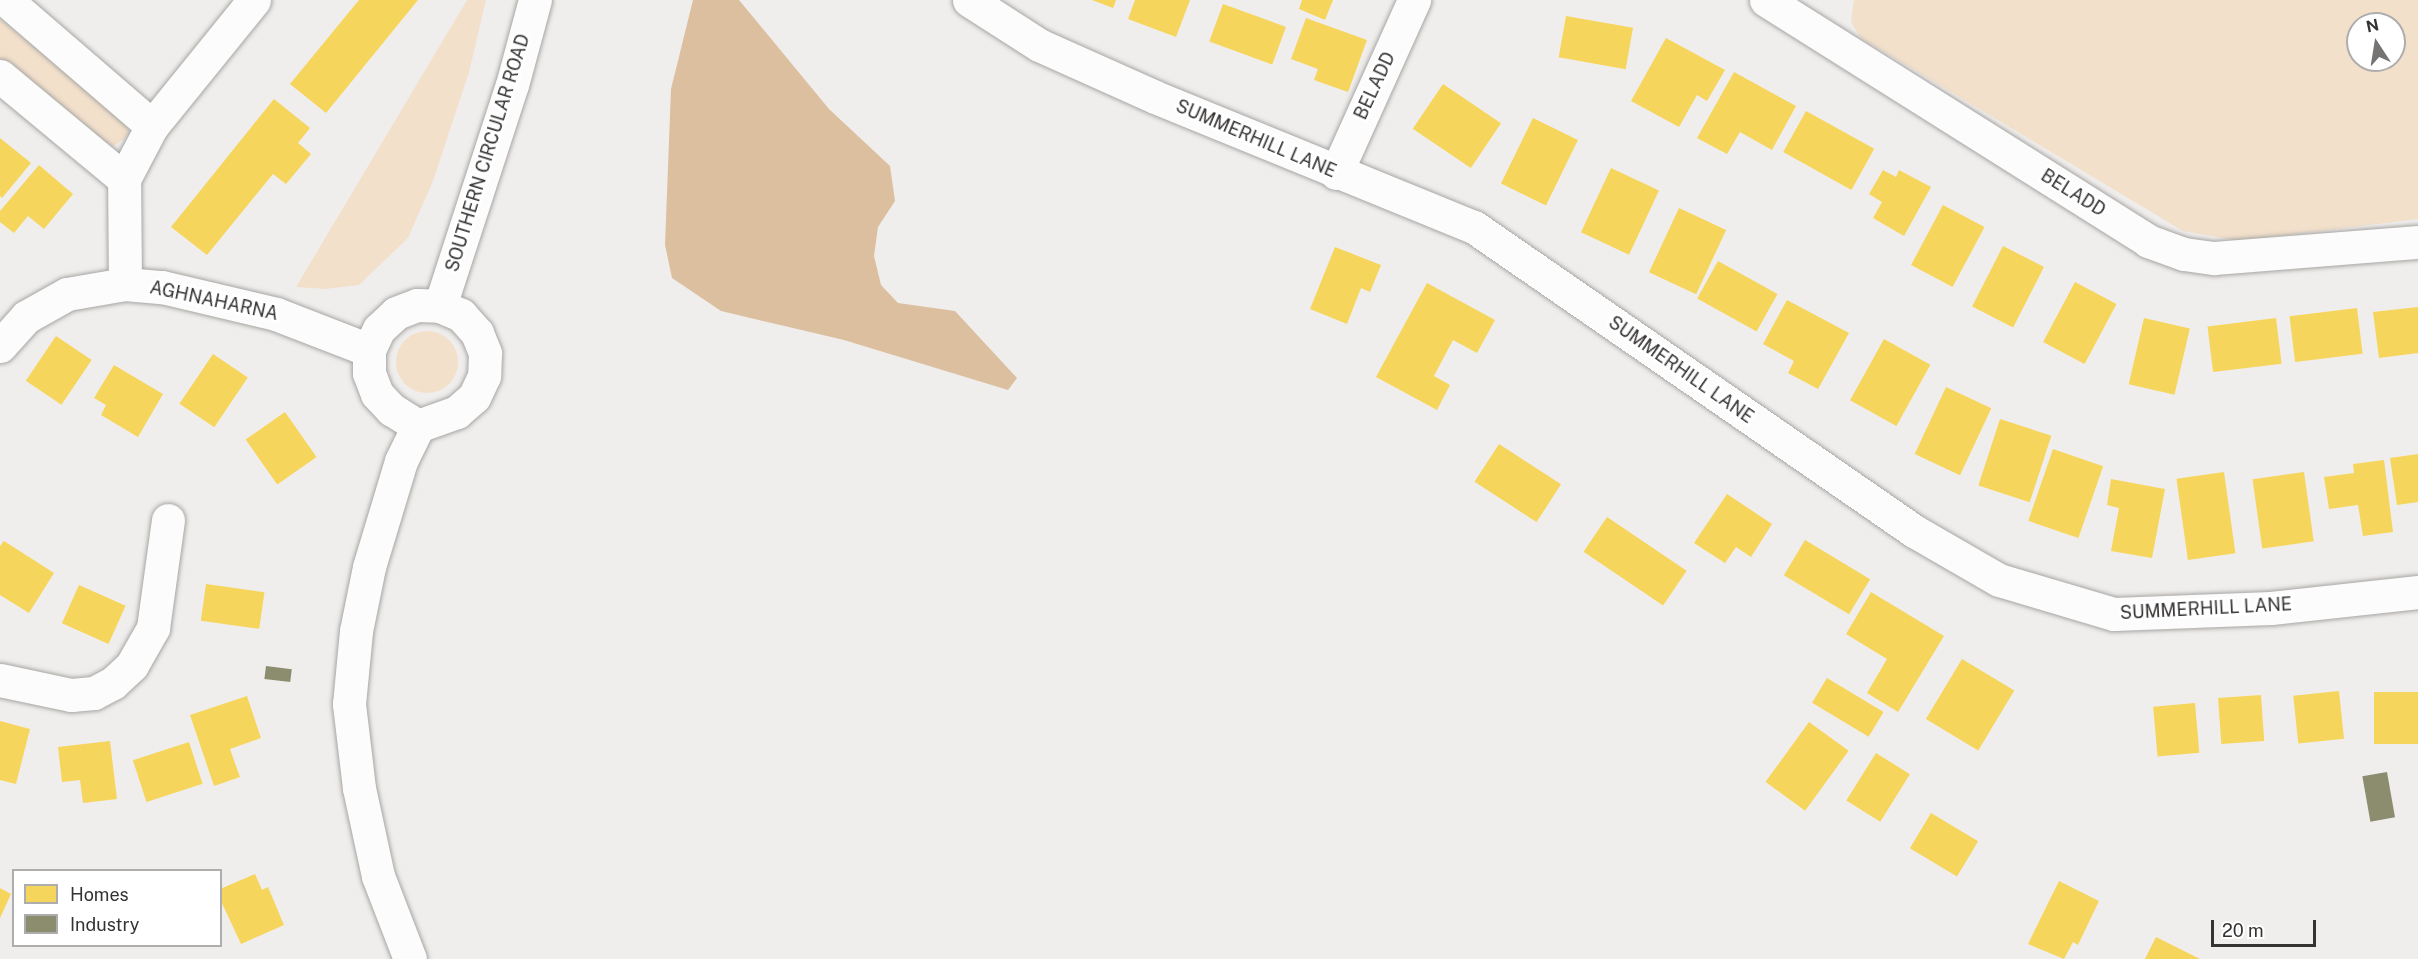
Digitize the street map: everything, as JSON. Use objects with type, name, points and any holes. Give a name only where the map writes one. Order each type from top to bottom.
[{"type":"street","points":[[6,0],[152,126]]},
{"type":"street","points":[[125,284],[124,179],[152,126],[254,0]]},
{"type":"street","name":"SOUTHERN CIRCULAR ROAD","points":[[440,306],[512,85],[535,0]]},
{"type":"street","name":"SUMMERHILL LANE","points":[[969,0],[1039,45],[1336,173],[1473,227],[1914,531],[1999,580],[2114,614],[2271,608],[2418,592]]},
{"type":"street","name":"BELADD","points":[[1336,173],[1414,0]]},
{"type":"street","name":"BELADD","points":[[1766,0],[2148,241],[2184,254],[2214,258],[2418,242]]},
{"type":"street","points":[[0,76],[124,179]]},
{"type":"street","name":"AGHNAHARNA","points":[[0,346],[26,317],[67,294],[125,284],[162,287],[276,314],[369,350]]},
{"type":"street","points":[[410,959],[378,876],[358,788],[349,704],[356,631],[369,567],[401,461],[418,426],[457,412],[474,398],[484,376],[485,354],[477,333],[461,315],[440,306],[417,305],[396,313],[379,329],[369,350],[369,373],[377,394],[392,410],[418,426]]},
{"type":"street","points":[[0,680],[36,690],[82,694],[113,683],[132,665],[153,628],[168,520]]},
{"type":"shaded area","points":[[467,0],[486,0],[469,72],[433,181],[408,238],[359,285],[325,289],[296,287]]},
{"type":"shaded area","points":[[693,0],[739,0],[829,109],[890,166],[895,201],[878,227],[874,256],[881,285],[898,303],[955,311],[1017,378],[1008,390],[844,340],[721,311],[672,278],[665,245],[671,89]]},
{"type":"shaded area","points":[[1854,0],[2418,0],[2418,219],[2240,241],[2183,231],[1861,38],[1851,22]]},
{"type":"shaded area","points":[[0,19],[127,121],[129,134],[112,147],[0,61]]},
{"type":"shaded area","points":[[427,331],[439,333],[449,340],[456,350],[458,362],[456,374],[449,384],[439,391],[427,393],[415,391],[405,384],[398,374],[396,362],[398,350],[405,340],[415,333]]},
{"type":"building: Homes","points":[[359,0],[418,0],[326,113],[290,84]]},
{"type":"building: Homes","points":[[1092,0],[1116,0],[1113,8]]},
{"type":"building: Homes","points":[[1135,0],[1190,0],[1176,37],[1128,19]]},
{"type":"building: Homes","points":[[1302,0],[1333,0],[1325,20],[1299,9]]},
{"type":"building: Homes","points":[[1223,4],[1286,27],[1272,65],[1209,42]]},
{"type":"building: Homes","points":[[1566,16],[1633,28],[1626,69],[1559,57]]},
{"type":"building: Homes","points":[[1306,18],[1367,40],[1348,92],[1314,80],[1318,69],[1291,59]]},
{"type":"building: Homes","points":[[1666,38],[1725,70],[1707,101],[1697,95],[1679,127],[1631,101]]},
{"type":"building: Homes","points":[[1734,72],[1796,106],[1772,150],[1740,132],[1727,154],[1697,138]]},
{"type":"building: Homes","points":[[1443,84],[1501,123],[1471,168],[1413,129]]},
{"type":"building: Homes","points":[[274,99],[310,128],[298,143],[311,154],[286,184],[273,174],[207,255],[171,227]]},
{"type":"building: Homes","points":[[1806,111],[1874,149],[1851,190],[1783,152]]},
{"type":"building: Homes","points":[[1533,118],[1578,140],[1546,206],[1501,184]]},
{"type":"building: Homes","points":[[0,138],[31,163],[2,198],[0,196]]},
{"type":"building: Homes","points":[[39,165],[73,194],[44,229],[28,216],[14,233],[0,222],[0,211]]},
{"type":"building: Homes","points":[[1611,168],[1659,190],[1629,255],[1581,232]]},
{"type":"building: Homes","points":[[1883,170],[1896,177],[1899,170],[1931,187],[1904,236],[1873,218],[1882,202],[1869,194]]},
{"type":"building: Homes","points":[[1943,205],[1984,227],[1953,287],[1911,265]]},
{"type":"building: Homes","points":[[1679,208],[1726,230],[1696,294],[1649,272]]},
{"type":"building: Homes","points":[[2003,246],[2044,267],[2013,327],[1972,307]]},
{"type":"building: Homes","points":[[1335,247],[1381,265],[1370,292],[1361,288],[1347,324],[1310,309]]},
{"type":"building: Homes","points":[[1718,261],[1777,294],[1757,332],[1697,299]]},
{"type":"building: Homes","points":[[2075,282],[2116,304],[2085,364],[2043,342]]},
{"type":"building: Homes","points":[[1427,283],[1495,320],[1477,353],[1453,340],[1434,376],[1450,385],[1437,410],[1376,377]]},
{"type":"building: Homes","points":[[1787,300],[1849,333],[1818,389],[1788,373],[1794,361],[1763,344]]},
{"type":"building: Homes","points":[[2418,307],[2418,353],[2379,358],[2373,312]]},
{"type":"building: Homes","points":[[2357,308],[2363,354],[2295,362],[2290,316]]},
{"type":"building: Homes","points":[[2144,318],[2190,329],[2174,395],[2129,384]]},
{"type":"building: Homes","points":[[2276,318],[2282,364],[2213,372],[2208,326]]},
{"type":"building: Homes","points":[[56,336],[92,360],[61,405],[26,381]]},
{"type":"building: Homes","points":[[1884,339],[1930,365],[1896,426],[1850,400]]},
{"type":"building: Homes","points":[[213,354],[248,377],[214,427],[179,404]]},
{"type":"building: Homes","points":[[114,365],[163,394],[138,437],[101,415],[106,405],[94,398]]},
{"type":"building: Homes","points":[[1946,387],[1991,408],[1960,475],[1915,454]]},
{"type":"building: Homes","points":[[285,412],[317,457],[277,485],[246,440]]},
{"type":"building: Homes","points":[[2000,419],[2051,436],[2030,502],[1978,486]]},
{"type":"building: Homes","points":[[1499,444],[1561,484],[1537,522],[1474,482]]},
{"type":"building: Homes","points":[[2053,449],[2103,466],[2078,538],[2028,521]]},
{"type":"building: Homes","points":[[2418,454],[2418,502],[2397,505],[2390,458]]},
{"type":"building: Homes","points":[[2384,460],[2393,532],[2363,536],[2358,505],[2329,509],[2324,477],[2354,473],[2353,464]]},
{"type":"building: Homes","points":[[2224,472],[2235,553],[2188,560],[2176,479]]},
{"type":"building: Homes","points":[[2304,472],[2314,541],[2262,549],[2253,479]]},
{"type":"building: Homes","points":[[2111,479],[2165,489],[2152,558],[2111,551],[2119,508],[2107,505]]},
{"type":"building: Homes","points":[[1727,494],[1772,524],[1751,557],[1736,547],[1725,563],[1694,543]]},
{"type":"building: Homes","points":[[1607,517],[1687,571],[1663,606],[1584,552]]},
{"type":"building: Homes","points":[[1805,540],[1870,579],[1849,614],[1784,575]]},
{"type":"building: Homes","points":[[4,541],[54,573],[29,613],[0,595],[0,546]]},
{"type":"building: Homes","points":[[206,584],[264,592],[259,629],[201,621]]},
{"type":"building: Homes","points":[[79,585],[126,606],[109,644],[62,623]]},
{"type":"building: Homes","points":[[1871,592],[1944,636],[1898,712],[1867,693],[1887,659],[1846,634]]},
{"type":"building: Homes","points":[[1962,659],[2014,690],[1978,750],[1926,719]]},
{"type":"building: Homes","points":[[1827,678],[1884,712],[1869,737],[1812,703]]},
{"type":"building: Homes","points":[[2339,691],[2344,739],[2298,744],[2293,696]]},
{"type":"building: Homes","points":[[2374,692],[2418,692],[2418,744],[2374,744]]},
{"type":"building: Homes","points":[[2261,695],[2264,741],[2221,744],[2218,698]]},
{"type":"building: Homes","points":[[247,696],[261,738],[230,749],[240,777],[214,786],[190,715]]},
{"type":"building: Homes","points":[[2195,703],[2199,753],[2158,756],[2153,707]]},
{"type":"building: Homes","points":[[0,721],[30,729],[16,784],[0,780]]},
{"type":"building: Homes","points":[[1809,722],[1849,751],[1805,811],[1766,782]]},
{"type":"building: Homes","points":[[110,741],[117,799],[83,803],[80,780],[62,782],[58,747]]},
{"type":"building: Homes","points":[[189,742],[203,784],[146,802],[133,760]]},
{"type":"building: Homes","points":[[1876,753],[1910,774],[1880,822],[1846,800]]},
{"type":"building: Homes","points":[[1931,813],[1978,841],[1957,876],[1910,848]]},
{"type":"building: Homes","points":[[255,874],[262,890],[268,887],[284,925],[241,944],[222,903],[222,888]]},
{"type":"building: Homes","points":[[2059,881],[2099,901],[2078,945],[2073,942],[2064,959],[2028,944]]},
{"type":"building: Homes","points":[[0,888],[11,894],[0,918]]},
{"type":"building: Homes","points":[[2156,937],[2200,959],[2145,959]]},
{"type":"building: Industry","points":[[266,666],[292,669],[290,682],[264,679]]},
{"type":"building: Industry","points":[[2387,772],[2395,817],[2370,822],[2362,776]]}]
